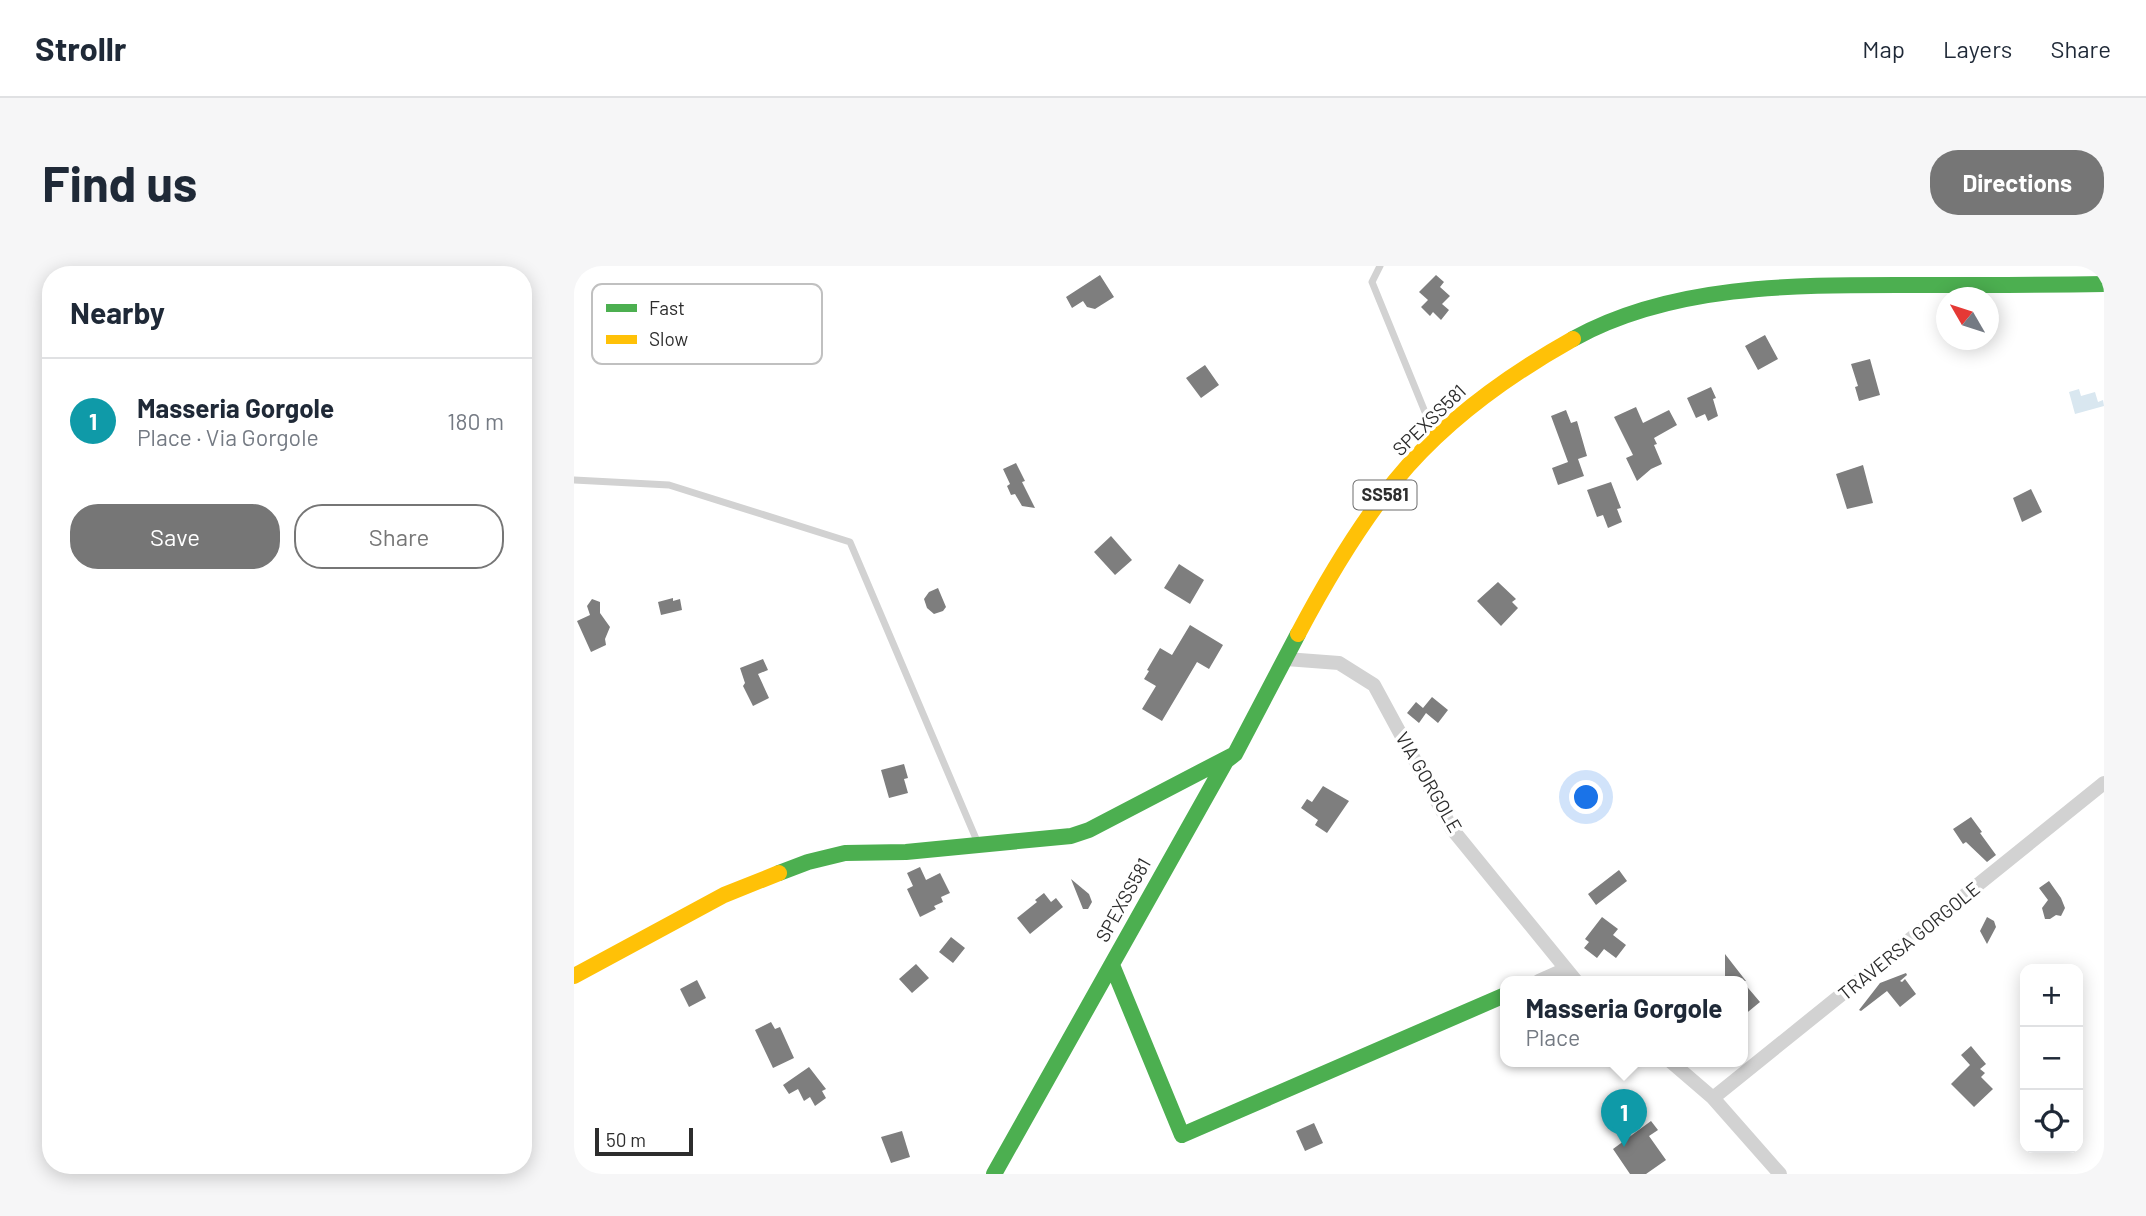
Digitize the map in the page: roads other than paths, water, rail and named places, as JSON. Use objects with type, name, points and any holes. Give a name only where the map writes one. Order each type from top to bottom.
[{"type":"main road","name":"SPEXSS581","points":[[994,1174],[1226,761],[1234,754],[1321,594],[1372,511],[1435,438],[1476,402],[1528,365],[1591,330],[1657,306],[1738,293],[1821,285],[2104,284]]},
{"type":"main road","points":[[574,976],[724,895],[808,862],[845,853],[906,852],[1071,836],[1088,830],[1234,754]]},
{"type":"main road","points":[[1111,964],[1182,1135],[1500,997]]},
{"type":"street","name":"VIA GORGOLE","points":[[1286,659],[1339,663],[1374,685],[1452,829],[1572,976]]},
{"type":"street","name":"TRAVERSA GORGOLE","points":[[1713,1098],[2104,783]]},
{"type":"street","points":[[1550,976],[1566,969]]},
{"type":"street","points":[[1677,1067],[1713,1098],[1780,1174]]},
{"type":"lane","points":[[1380,266],[1371,282],[1435,438]]},
{"type":"lane","points":[[574,480],[669,485],[850,542],[978,845]]},
{"type":"place","name":"Masseria Gorgole","points":[[1624,1147]]}]
